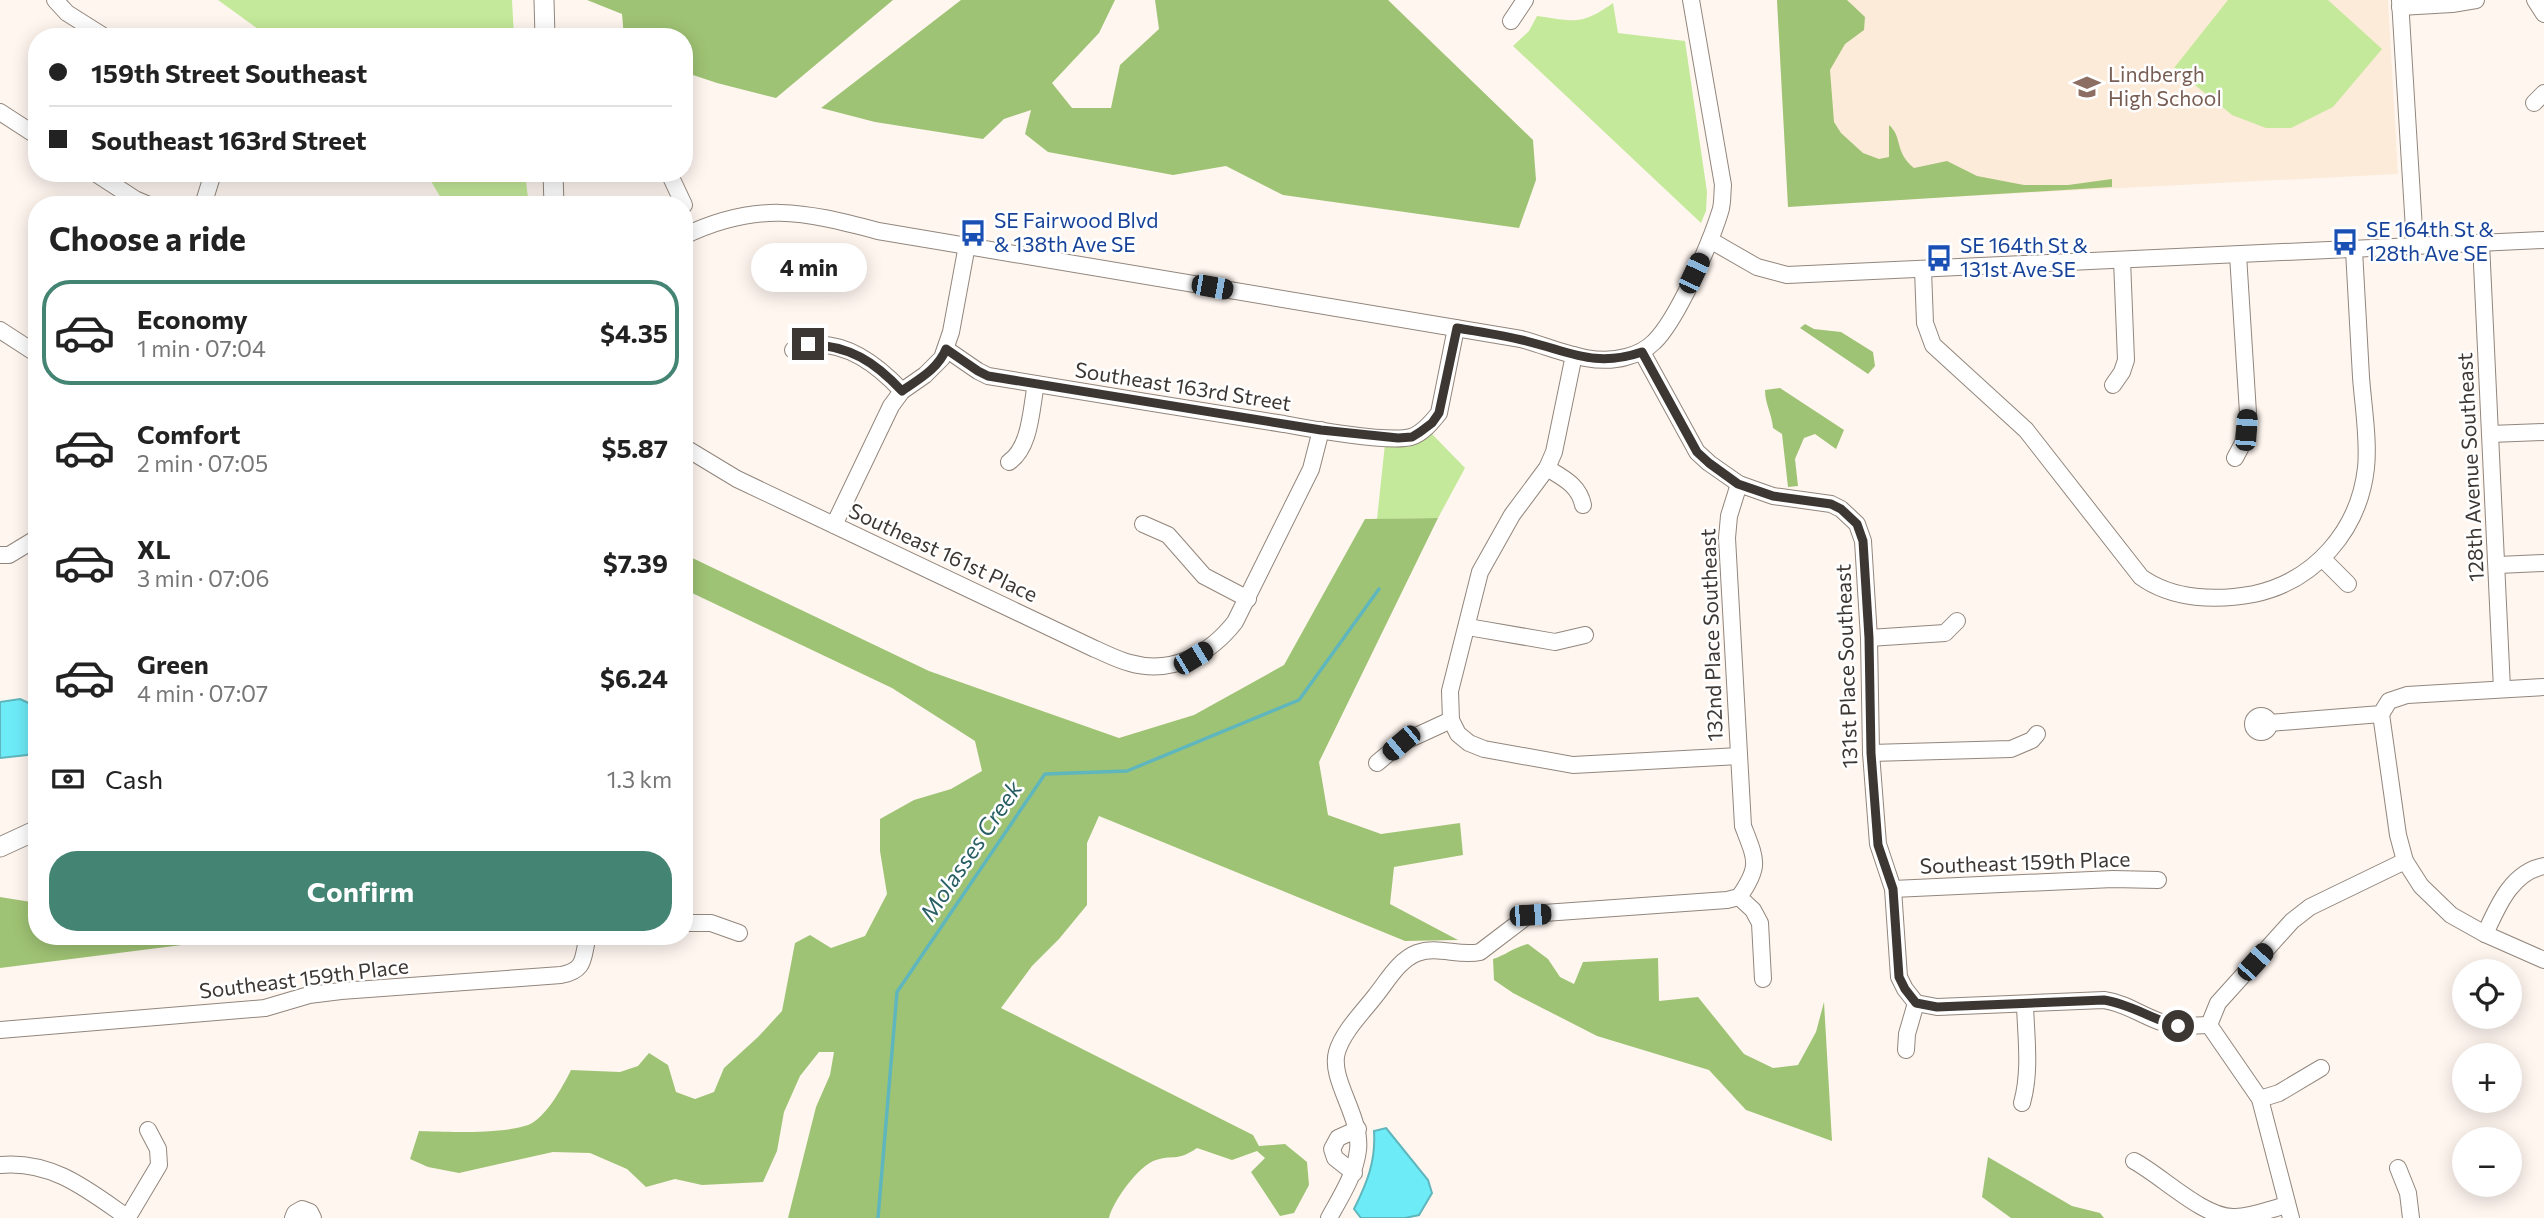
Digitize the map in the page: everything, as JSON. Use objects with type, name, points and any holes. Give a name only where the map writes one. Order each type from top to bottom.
[{"type":"main road","points":[[544,0],[545,28]]},
{"type":"main road","points":[[0,847],[28,834]]},
{"type":"street","points":[[55,0],[67,13],[91,28]]},
{"type":"street","points":[[1511,21],[1525,0]]},
{"type":"street","points":[[693,232],[745,214],[780,212],[834,219],[878,231],[1457,328],[1521,340],[1574,355],[1604,360],[1625,358],[1642,352],[1656,341],[1669,322],[1710,240],[1721,209],[1723,186],[1691,0]]},
{"type":"street","points":[[2415,246],[2400,3],[2452,4],[2476,0]]},
{"type":"street","points":[[2535,0],[2544,14]]},
{"type":"street","points":[[0,112],[28,130]]},
{"type":"street","points":[[109,182],[130,196]]},
{"type":"street","points":[[1710,240],[1757,267],[1787,275],[2544,240]]},
{"type":"street","name":"128th Avenue Southeast","points":[[2481,243],[2502,689]]},
{"type":"street","points":[[834,525],[891,406],[902,391],[942,358],[951,332],[967,245]]},
{"type":"street","points":[[1923,270],[1926,331],[1933,345],[2026,430],[2141,577],[2161,589],[2186,596],[2245,596],[2274,589],[2323,559],[2353,515],[2366,467],[2354,250]]},
{"type":"street","points":[[2235,458],[2243,443],[2248,413],[2238,255]]},
{"type":"street","points":[[2113,385],[2126,360],[2122,260]]},
{"type":"street","name":"Southeast 163rd Street","points":[[946,349],[988,376],[1321,430],[1398,438],[1412,437],[1432,423],[1439,413],[1457,328]]},
{"type":"street","points":[[0,330],[28,348]]},
{"type":"street","points":[[793,350],[808,344],[854,353],[881,369],[902,391]]},
{"type":"street","points":[[1642,352],[1697,452],[1738,484]]},
{"type":"street","points":[[1574,355],[1554,452],[1547,468],[1512,515],[1480,572],[1450,691],[1451,720],[1458,734],[1469,743],[1484,749],[1573,765],[1739,756]]},
{"type":"street","points":[[1009,462],[1017,457],[1024,442],[1036,384]]},
{"type":"street","points":[[1143,524],[1168,535],[1204,576],[1248,599],[1311,469],[1321,430]]},
{"type":"street","points":[[2490,434],[2544,432]]},
{"type":"street","name":"Southeast 161st Place","points":[[693,452],[737,479],[1127,663],[1155,667],[1193,658],[1217,643],[1229,630],[1248,599]]},
{"type":"street","points":[[1547,468],[1575,486],[1581,494],[1583,505]]},
{"type":"street","name":"131st Place Southeast","points":[[1738,484],[1773,496],[1831,504],[1841,509],[1857,524],[1863,541],[1869,638],[1871,753],[1878,845],[1893,889],[1899,977],[1916,1003]]},
{"type":"street","name":"132nd Place Southeast","points":[[1738,484],[1729,516],[1727,538],[1743,826],[1755,858],[1755,870],[1740,897]]},
{"type":"street","points":[[0,555],[9,555],[28,543]]},
{"type":"street","points":[[2323,559],[2348,584]]},
{"type":"street","points":[[2498,565],[2544,563]]},
{"type":"street","points":[[1869,638],[1945,633],[1956,621]]},
{"type":"street","points":[[1468,627],[1555,642],[1585,635]]},
{"type":"street","points":[[2544,687],[2407,695],[2389,701],[2381,714],[2398,835],[2405,861],[2421,886],[2451,915],[2484,934],[2544,960]]},
{"type":"street","points":[[2269,723],[2381,714]]},
{"type":"street","points":[[1377,763],[1401,743],[1451,720]]},
{"type":"street","points":[[1871,753],[2011,750],[2032,740],[2037,734]]},
{"type":"street","points":[[2209,1025],[2218,1003],[2292,921],[2310,907],[2405,861]]},
{"type":"street","points":[[2484,934],[2503,895],[2526,873],[2544,866]]},
{"type":"street","name":"Southeast 159th Place","points":[[1893,889],[2113,879],[2158,880]]},
{"type":"street","points":[[1329,1218],[1354,1173],[1359,1148],[1358,1129],[1338,1075],[1336,1052],[1399,965],[1409,958],[1432,950],[1471,954],[1480,951],[1530,915],[1727,901],[1740,897],[1753,910],[1760,923],[1763,979]]},
{"type":"street","points":[[693,923],[711,923],[739,933]]},
{"type":"street","name":"Southeast 159th Place","points":[[0,1030],[265,1008],[309,995],[341,991],[561,975],[575,970],[584,961],[587,945]]},
{"type":"street","points":[[1906,1050],[1907,1034],[1916,1003],[1937,1007],[2104,1000],[2119,1002],[2159,1021],[2178,1026],[2209,1025]]},
{"type":"street","points":[[2022,1103],[2028,1071],[2025,1005]]},
{"type":"street","points":[[2134,1161],[2208,1210],[2222,1216],[2289,1212],[2260,1099],[2209,1025]]},
{"type":"street","points":[[2260,1099],[2279,1093],[2320,1068]]},
{"type":"street","points":[[1354,1173],[1335,1158],[1332,1149],[1338,1138],[1358,1129]]},
{"type":"street","points":[[0,1165],[28,1166],[62,1175],[77,1182],[128,1218],[159,1165],[158,1149],[148,1130]]},
{"type":"street","points":[[2398,1168],[2408,1193],[2411,1218]]},
{"type":"street","points":[[293,1218],[295,1213],[302,1209],[310,1212],[313,1218]]},
{"type":"shaded area","name":"Lindbergh High School","points":[[1777,0],[2388,0],[2398,174],[1788,205]]},
{"type":"green space","points":[[218,0],[512,0],[514,28],[257,28]]},
{"type":"green space","points":[[587,0],[893,0],[776,98],[693,75],[693,28],[623,28],[622,14]]},
{"type":"green space","points":[[961,0],[1115,0],[1099,33],[1052,83],[1072,108],[1111,108],[1120,65],[1159,29],[1155,0],[1388,0],[1533,140],[1536,180],[1519,228],[1283,195],[1226,166],[1173,175],[1048,152],[1025,134],[1031,110],[1004,119],[983,139],[875,122],[821,108]]},
{"type":"green space","points":[[1777,0],[1847,0],[1865,17],[1864,30],[1845,44],[1830,70],[1834,122],[1841,133],[1863,153],[1879,159],[1889,157],[1889,125],[1896,135],[1901,151],[1914,168],[1947,161],[1977,176],[2024,185],[2068,185],[2112,179],[2112,187],[1788,207]]},
{"type":"green space","points":[[2228,0],[2328,0],[2382,49],[2333,107],[2291,128],[2266,128],[2232,115],[2174,68]]},
{"type":"green space","points":[[1613,3],[1618,33],[1685,41],[1707,192],[1706,211],[1701,223],[1513,46],[1529,31],[1537,16],[1585,19]]},
{"type":"green space","points":[[432,182],[526,182],[528,196],[440,196]]},
{"type":"green space","points":[[1805,324],[1814,329],[1841,332],[1873,352],[1875,366],[1868,374],[1800,328]]},
{"type":"green space","points":[[1780,388],[1844,430],[1836,449],[1815,434],[1804,438],[1795,459],[1798,486],[1788,487],[1782,434],[1773,428],[1766,400],[1765,390]]},
{"type":"green space","points":[[1432,434],[1465,468],[1438,518],[1377,519],[1385,444],[1409,447]]},
{"type":"green space","points":[[1438,518],[1319,762],[1328,815],[1381,834],[1460,823],[1463,855],[1394,867],[1390,904],[1458,940],[1405,941],[1099,816],[1087,843],[1087,905],[1032,966],[1001,1008],[1253,1135],[1259,1146],[1285,1144],[1307,1162],[1309,1185],[1294,1213],[1280,1216],[1251,1172],[1265,1158],[1257,1151],[1232,1160],[1197,1148],[1180,1156],[1149,1163],[1121,1193],[1109,1218],[788,1218],[816,1107],[830,1075],[834,1052],[819,1052],[800,1076],[784,1112],[777,1151],[763,1182],[702,1185],[675,1179],[646,1187],[627,1169],[590,1153],[553,1152],[459,1173],[428,1167],[410,1159],[419,1131],[490,1131],[528,1125],[547,1109],[571,1070],[620,1072],[638,1066],[649,1053],[668,1065],[676,1092],[695,1099],[714,1092],[724,1068],[782,1011],[795,943],[810,935],[831,948],[865,936],[887,894],[880,851],[880,819],[914,800],[951,789],[982,771],[975,741],[892,688],[693,593],[693,558],[929,671],[1119,738],[1194,715],[1284,665],[1365,519]]},
{"type":"green space","points":[[0,897],[28,902],[28,945],[182,945],[0,968]]},
{"type":"green space","points":[[1528,944],[1548,959],[1560,977],[1574,984],[1583,962],[1658,958],[1659,1001],[1698,997],[1744,1054],[1773,1068],[1798,1065],[1816,1032],[1824,1002],[1832,1141],[1746,1110],[1709,1070],[1597,1036],[1513,993],[1494,980],[1493,959]]},
{"type":"green space","points":[[1988,1157],[2072,1206],[2100,1213],[2104,1218],[2011,1218],[1982,1197]]},
{"type":"water","points":[[20,699],[28,703],[27,755],[0,758],[0,702]]},
{"type":"water","points":[[1386,1128],[1428,1180],[1432,1193],[1419,1215],[1405,1218],[1361,1218],[1354,1209],[1370,1172],[1374,1131]]},
{"type":"waterway","name":"Molasses Creek","points":[[878,1218],[897,992],[1045,774],[1127,771],[1299,700],[1379,589]]},
{"type":"place","name":"Lindbergh High School","points":[[2087,87]]},
{"type":"place","name":"SE Fairwood Blvd & 138th Ave SE","points":[[973,233]]},
{"type":"place","name":"SE 164th St & 128th Ave SE","points":[[2345,242]]},
{"type":"place","name":"SE 164th St & 131st Ave SE","points":[[1939,258]]},
{"type":"route","points":[[808,344],[854,353],[868,360],[881,369],[902,391],[933,368],[946,349],[988,376],[1321,430],[1398,438],[1412,437],[1432,423],[1439,413],[1457,328],[1544,345],[1591,359],[1625,358],[1642,352],[1697,452],[1709,463],[1738,484],[1773,496],[1831,504],[1841,509],[1857,524],[1863,541],[1869,638],[1871,753],[1878,845],[1893,889],[1899,977],[1911,998],[1916,1003],[1937,1007],[2104,1000],[2119,1002],[2159,1021],[2178,1026]]}]
